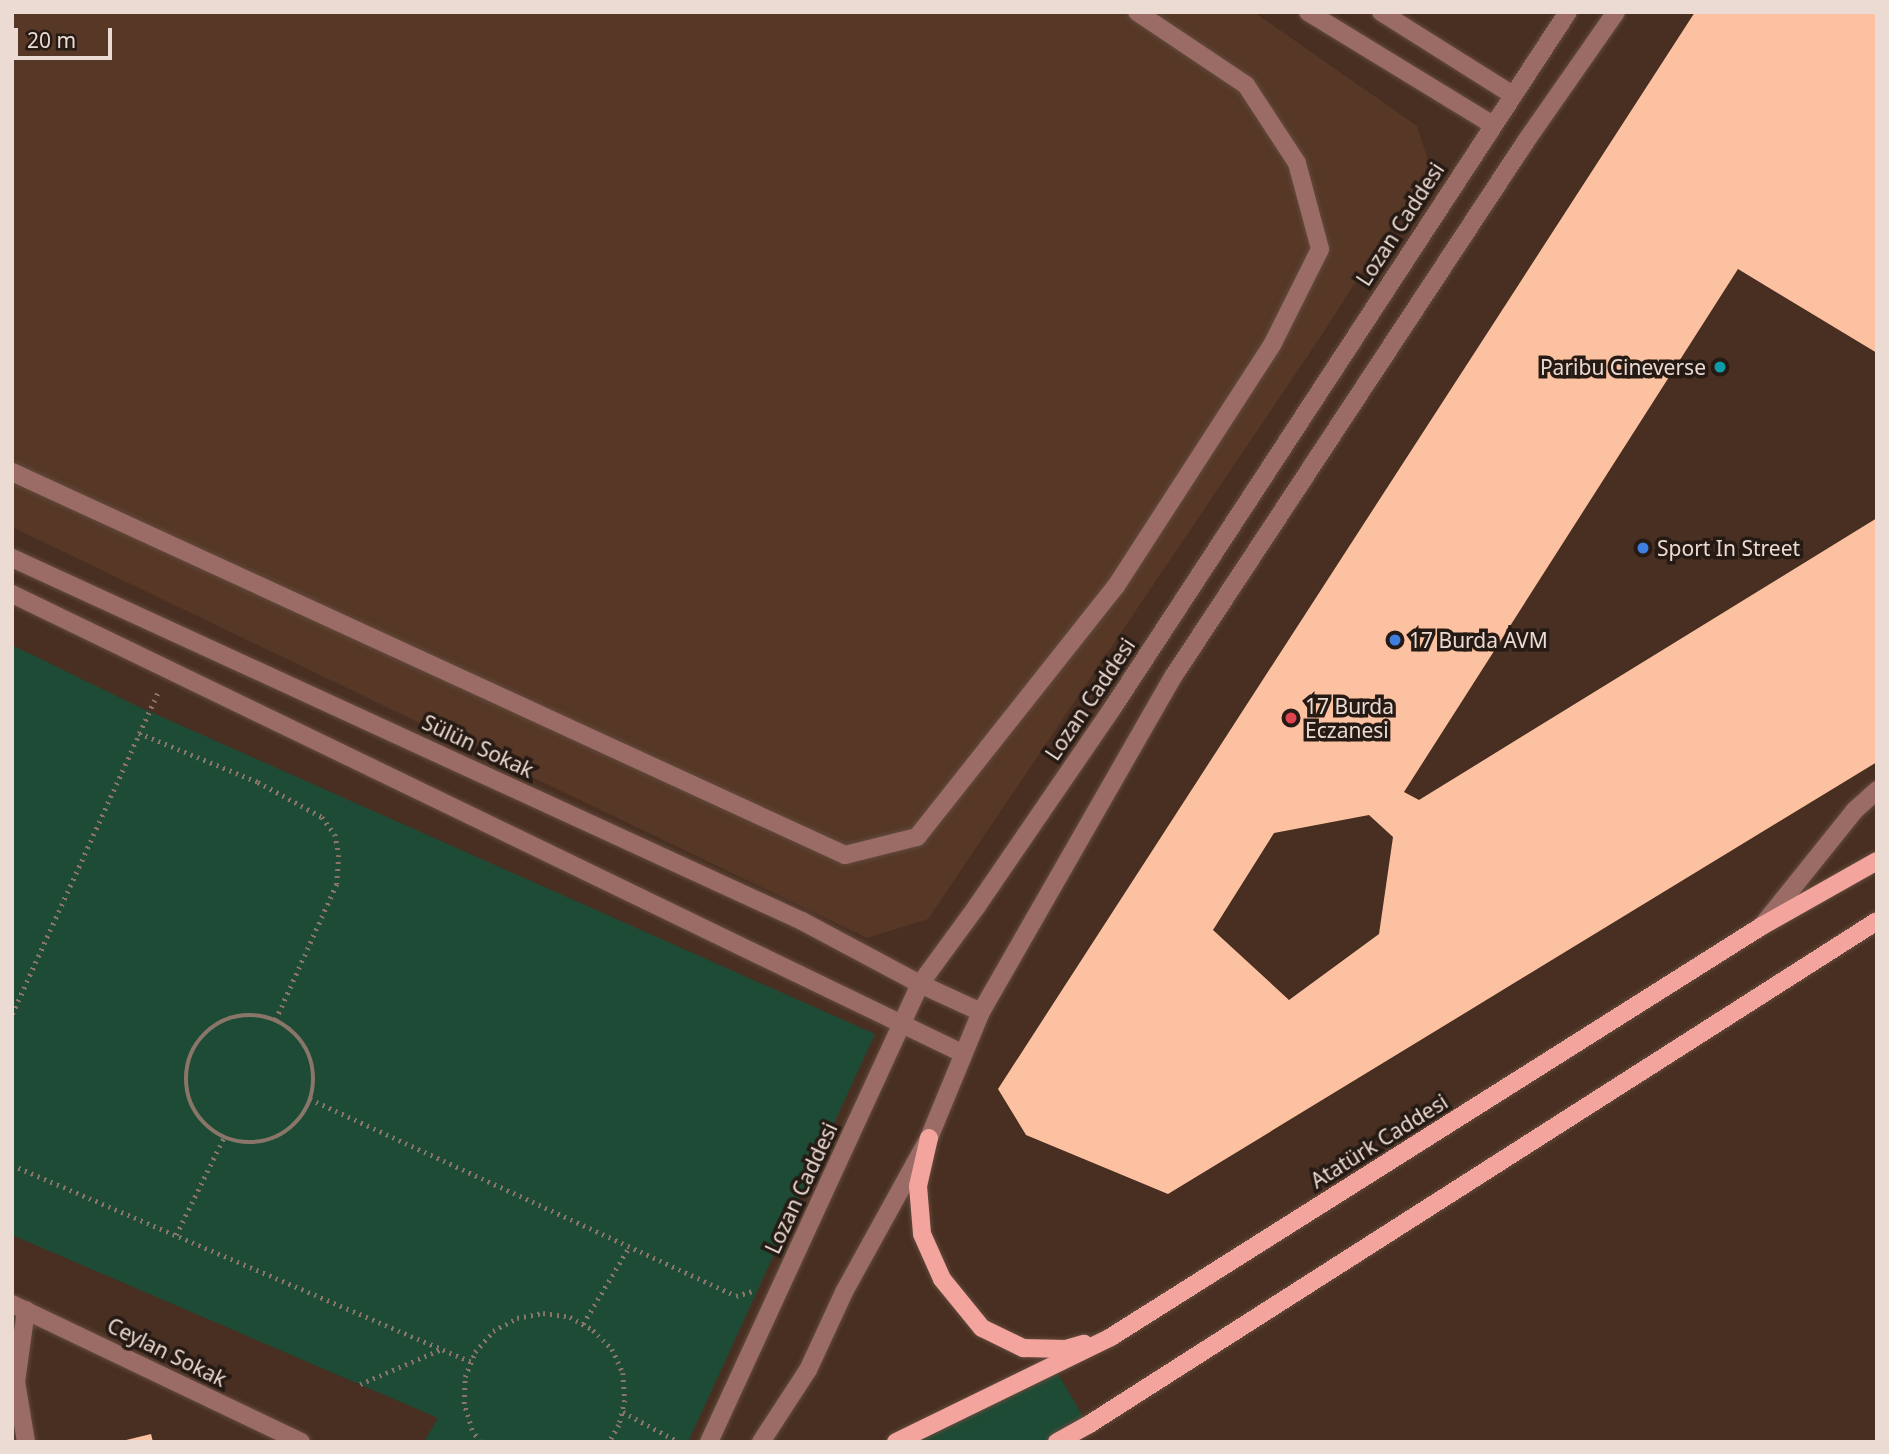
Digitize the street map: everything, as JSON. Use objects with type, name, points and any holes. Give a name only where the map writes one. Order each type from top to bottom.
[{"type":"main road","name":"Atatürk Caddesi","points":[[896,1442],[1111,1337],[1762,926],[1877,861]]},
{"type":"main road","points":[[1057,1442],[1085,1435],[1877,920]]},
{"type":"main road","points":[[929,1138],[918,1186],[922,1234],[942,1279],[982,1328],[1023,1348],[1066,1349],[1111,1337]]},
{"type":"street","points":[[12,472],[845,855],[917,837],[1116,586],[1273,342],[1320,249],[1297,163],[1246,85],[1137,12]]},
{"type":"street","points":[[1308,12],[1493,125]]},
{"type":"street","points":[[1381,12],[1513,95]]},
{"type":"street","name":"Lozan Caddesi","points":[[709,1442],[920,984],[1112,709],[1568,12]]},
{"type":"street","points":[[761,1442],[807,1370],[844,1292],[929,1138],[981,1012],[1173,677],[1526,141],[1616,12]]},
{"type":"street","name":"Sülün Sokak","points":[[12,558],[802,921],[920,984],[981,1012]]},
{"type":"street","points":[[12,594],[962,1053]]},
{"type":"street","points":[[1762,926],[1854,811],[1877,790]]},
{"type":"street","points":[[19,1307],[16,1382],[26,1442]]},
{"type":"street","name":"Ceylan Sokak","points":[[19,1307],[301,1442]]},
{"type":"path","points":[[12,1014],[168,670]]},
{"type":"path","points":[[139,733],[258,782],[321,817],[335,834],[339,856],[337,884],[276,1020]]},
{"type":"path","points":[[256,1014],[276,1020],[294,1031],[307,1048],[314,1068],[314,1090],[310,1099],[293,1127],[275,1138],[255,1143],[224,1137],[198,1116],[189,1098],[186,1077],[190,1056],[200,1038],[216,1024],[235,1016],[256,1014]]},
{"type":"path","points":[[310,1099],[736,1296],[783,1280]]},
{"type":"path","points":[[176,1235],[224,1137]]},
{"type":"path","points":[[12,1165],[471,1362]]},
{"type":"path","points":[[583,1324],[630,1247]]},
{"type":"path","points":[[480,1442],[472,1430],[464,1404],[466,1377],[475,1352],[493,1331],[517,1318],[543,1313],[570,1317],[593,1329],[612,1349],[623,1373],[625,1399],[623,1412],[609,1442]]},
{"type":"path","points":[[360,1384],[442,1349]]},
{"type":"path","points":[[623,1412],[679,1442]]},
{"type":"shaded area","points":[[12,12],[1254,12],[1417,126],[1430,166],[1321,336],[928,919],[867,938],[12,527]]},
{"type":"green space","points":[[12,645],[135,705],[875,1034],[688,1442],[424,1442],[438,1418],[12,1235]]},
{"type":"green space","points":[[1054,1367],[1088,1425],[1057,1442],[896,1442]]},
{"type":"building","name":"17 Burda AVM","points":[[1695,12],[1877,12],[1877,353],[1738,269],[1404,792],[1419,800],[1877,518],[1877,762],[1168,1194],[1026,1135],[998,1089]],"holes":[[[1369,815],[1393,837],[1379,934],[1289,1000],[1213,930],[1274,833]]]},
{"type":"building","points":[[151,1434],[153,1442],[122,1441]]},
{"type":"place","name":"Paribu Cineverse","points":[[1720,367]]},
{"type":"place","name":"Sport In Street","points":[[1643,548]]},
{"type":"place","name":"17 Burda AVM","points":[[1395,640]]},
{"type":"place","name":"17 Burda Eczanesi","points":[[1291,718]]}]
